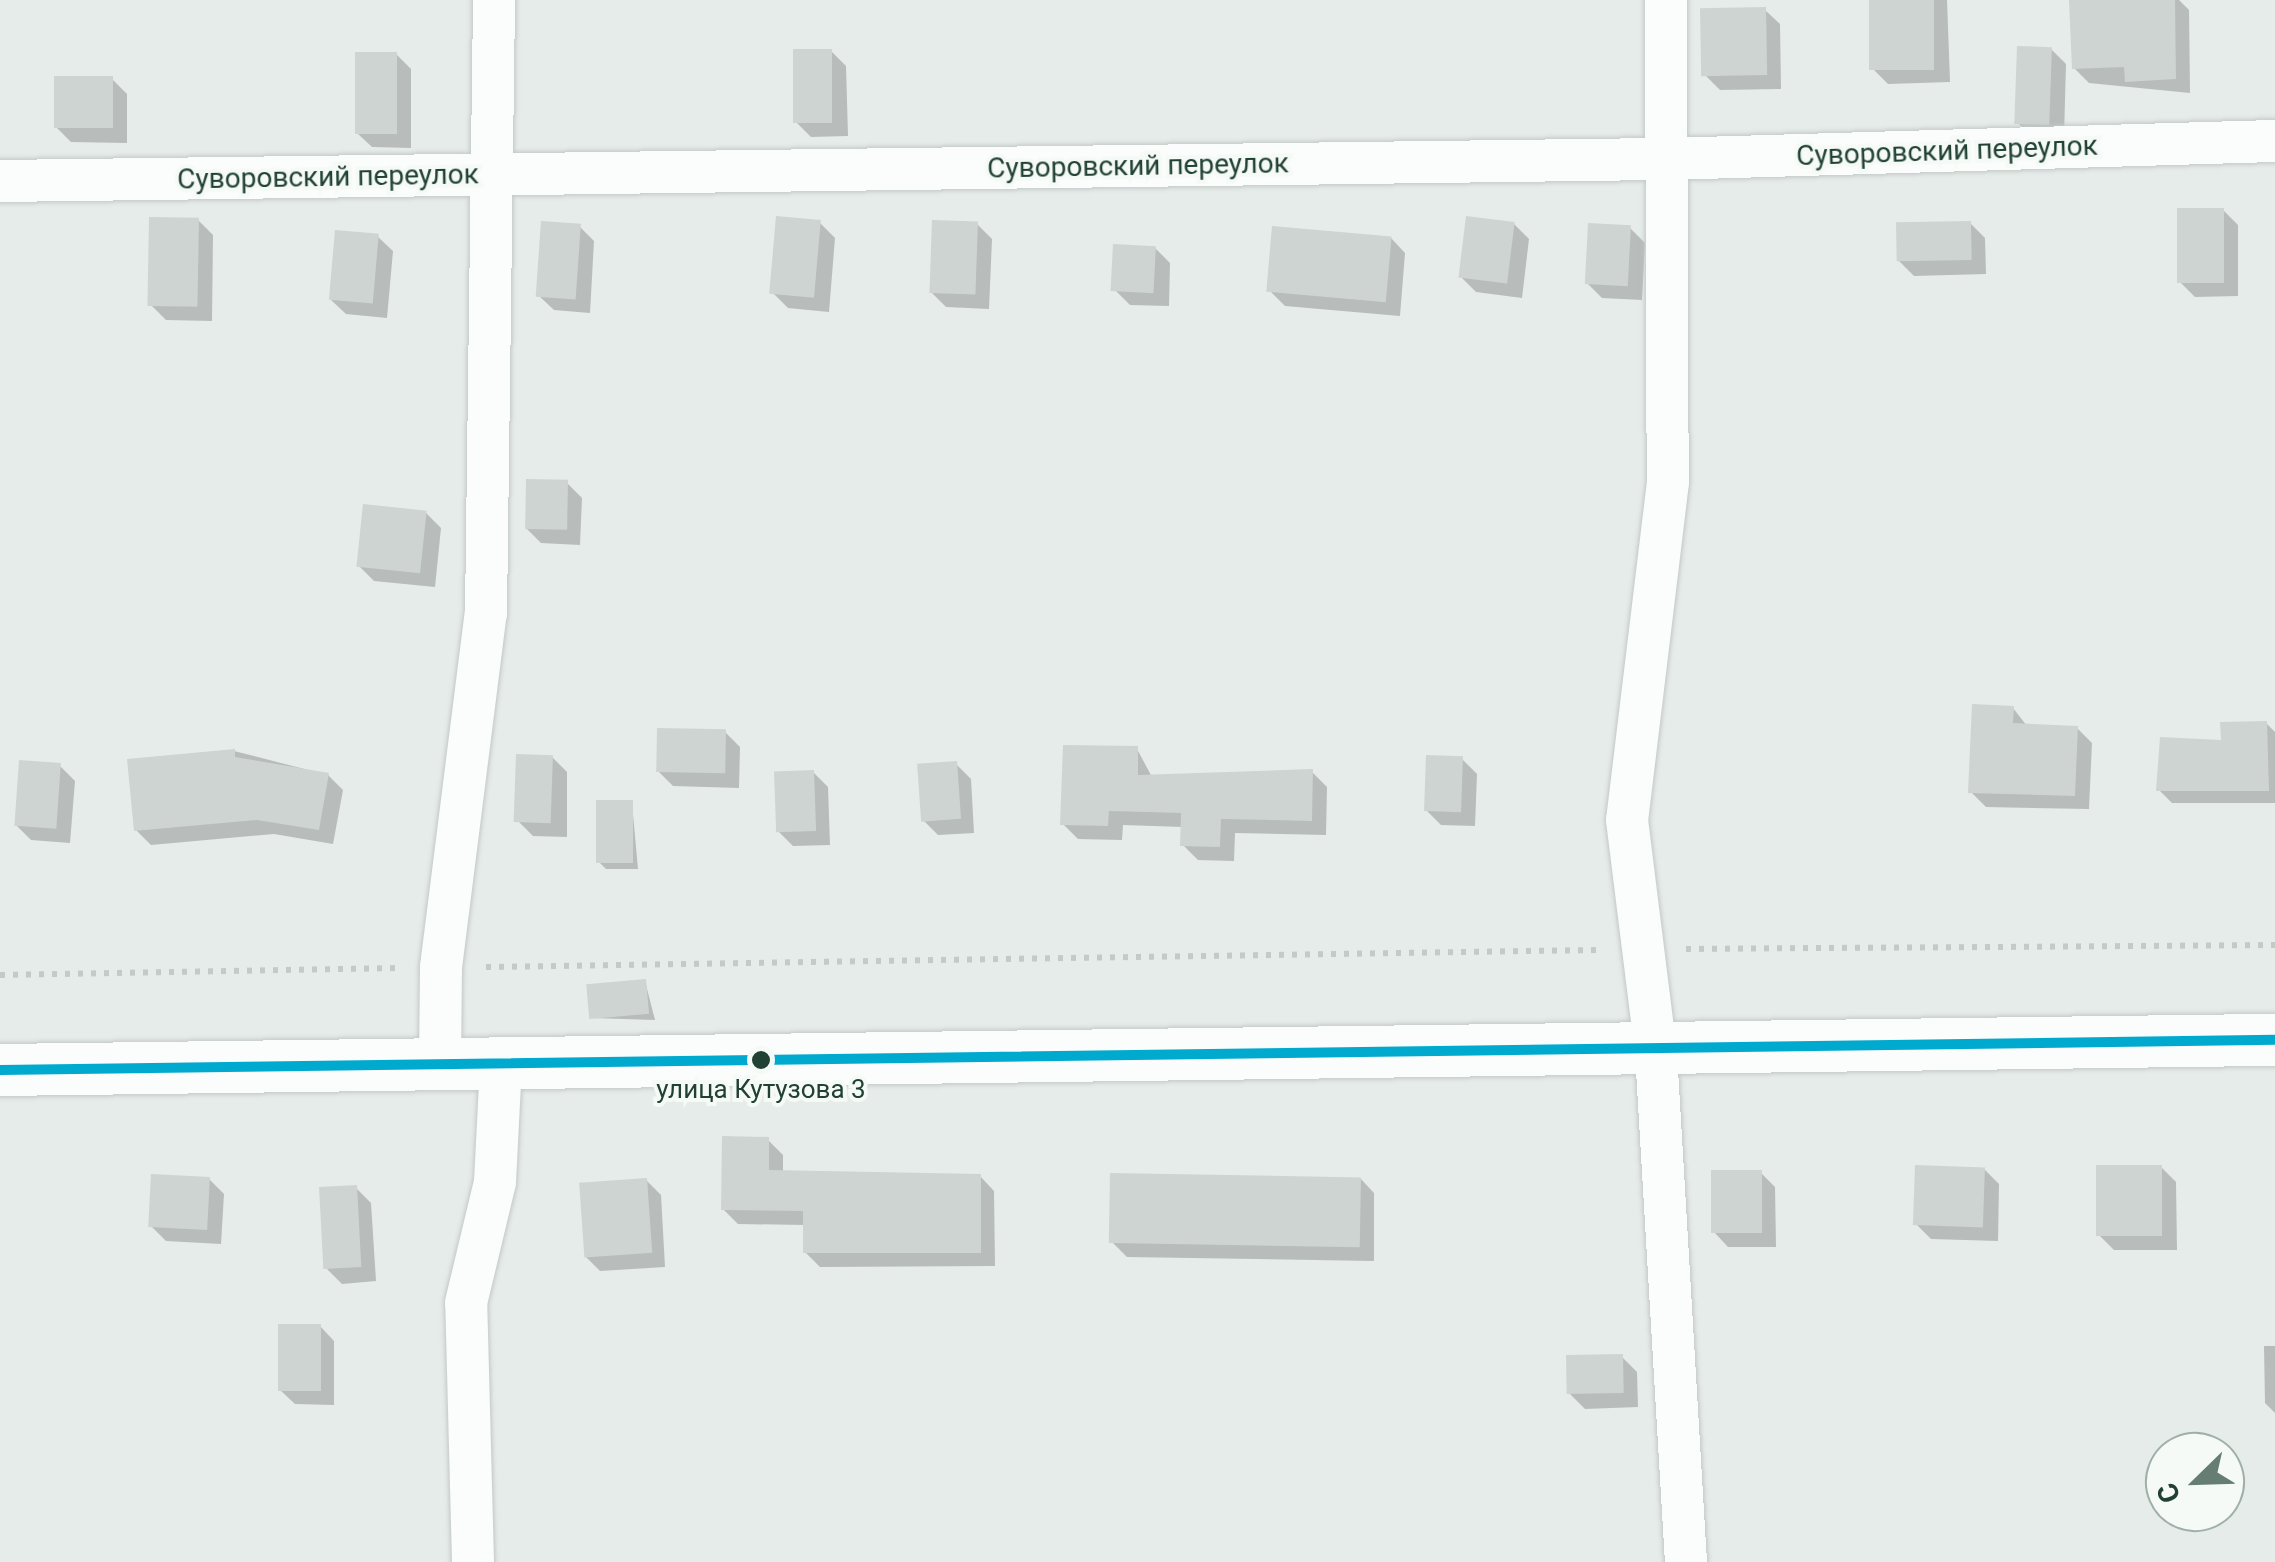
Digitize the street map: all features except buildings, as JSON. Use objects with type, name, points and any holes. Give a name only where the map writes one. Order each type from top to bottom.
[{"type":"street","points":[[440,1063],[441,967],[486,612],[494,0]]},
{"type":"street","points":[[1666,0],[1668,482],[1627,820],[1656,1053],[1686,1562]]},
{"type":"street","name":"Суворовский переулок","points":[[0,181],[1667,160],[2275,141]]},
{"type":"street","points":[[0,1070],[1656,1053],[2275,1040]]},
{"type":"street","points":[[473,1562],[466,1303],[495,1182],[502,1062]]},
{"type":"path","points":[[0,975],[1644,950],[2275,946]]},
{"type":"transit line","points":[[0,1070],[2275,1040]]},
{"type":"place","name":"улица Кутузова 3","points":[[761,1060]]}]
